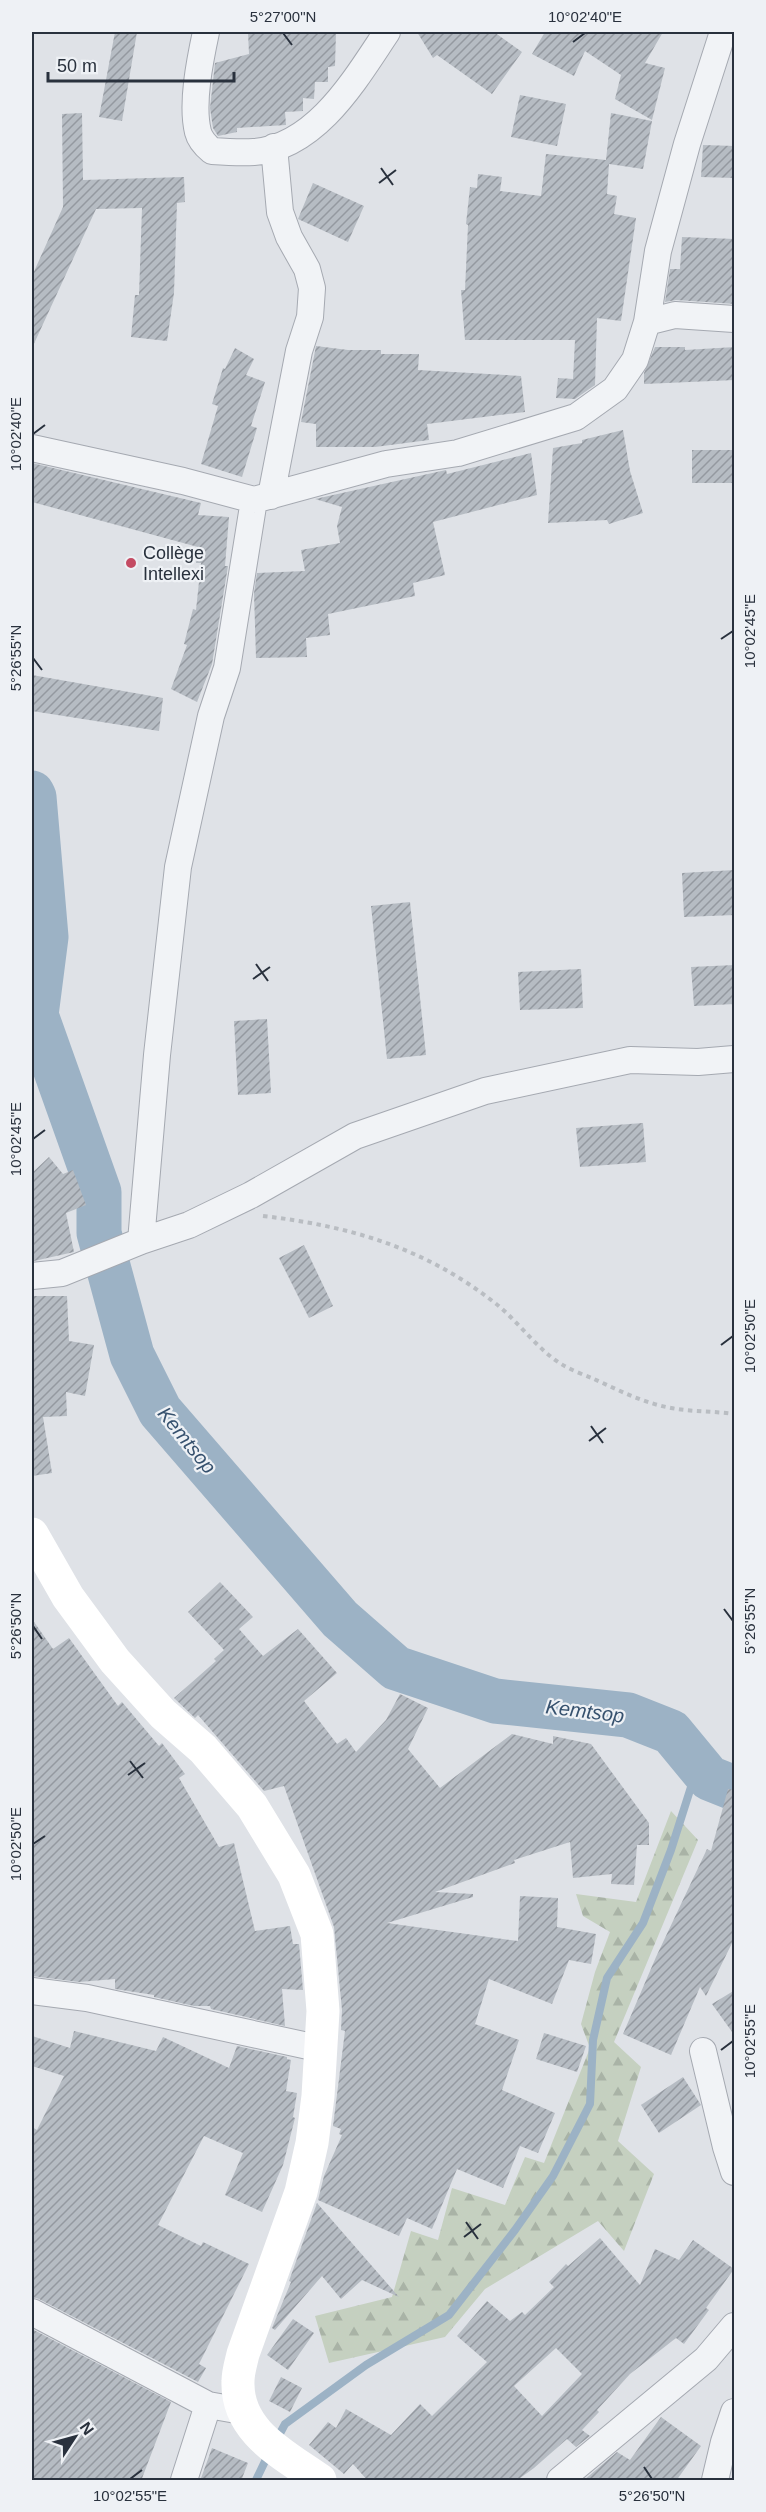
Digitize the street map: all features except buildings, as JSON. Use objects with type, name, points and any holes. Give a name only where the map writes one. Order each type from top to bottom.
[{"type":"street","points":[[206,32],[196,102],[198,133],[212,151],[225,152],[256,152],[297,137],[321,119],[387,32]]},
{"type":"street","points":[[32,448],[262,498],[386,464],[458,453],[576,417],[615,389],[635,360],[647,322],[658,251],[687,144],[723,32]]},
{"type":"street","points":[[133,1244],[178,867],[211,716],[227,668],[262,498],[299,351],[310,317],[312,288],[307,269],[289,237],[280,212],[274,147]]},
{"type":"street","points":[[647,322],[675,315],[735,319]]},
{"type":"street","points":[[32,1276],[62,1273],[133,1244],[189,1225],[251,1195],[355,1136],[485,1091],[630,1060],[698,1062],[735,1059]]},
{"type":"street","points":[[32,1534],[68,1597],[114,1661],[162,1714],[203,1749],[252,1806],[294,1875],[317,1934],[323,2011],[322,2049],[312,2143],[301,2192],[243,2354],[238,2382],[250,2423]]},
{"type":"street","points":[[32,1991],[87,1998],[322,2049]]},
{"type":"street","points":[[703,2051],[726,2148],[735,2172]]},
{"type":"street","points":[[32,2312],[208,2405],[250,2423],[290,2459],[320,2481]]},
{"type":"street","points":[[560,2481],[706,2359],[735,2326]]},
{"type":"street","points":[[184,2481],[208,2405]]},
{"type":"street","points":[[715,2481],[724,2442],[735,2412]]},
{"type":"path","points":[[259,1216],[365,1234],[410,1252],[443,1269],[491,1300],[513,1317],[541,1348],[562,1365],[642,1401],[673,1408],[735,1414]]},
{"type":"green space","points":[[671,1811],[698,1840],[614,2042],[641,2067],[618,2141],[654,2174],[624,2251],[598,2221],[485,2289],[445,2337],[329,2363],[315,2316],[392,2297],[411,2231],[438,2240],[452,2188],[505,2205],[525,2157],[544,2163],[590,2048],[581,2024],[595,1972],[610,1932],[583,1916],[576,1894],[636,1902]]},
{"type":"waterway","name":"Kemtsop","points":[[32,793],[46,937],[36,1015],[99,1192],[99,1233],[132,1355],[160,1411],[340,1619],[396,1668],[495,1701],[628,1715],[671,1732],[709,1778],[734,1788]]},
{"type":"waterway","points":[[277,2439],[285,2424],[366,2365],[449,2315],[515,2230],[553,2176],[590,2104],[593,2040],[607,1978],[643,1923],[671,1850],[698,1765]]},
{"type":"waterway","points":[[256,2480],[268,2455]]},
{"type":"place","name":"Collège Intellexi","points":[[131,563]]}]
